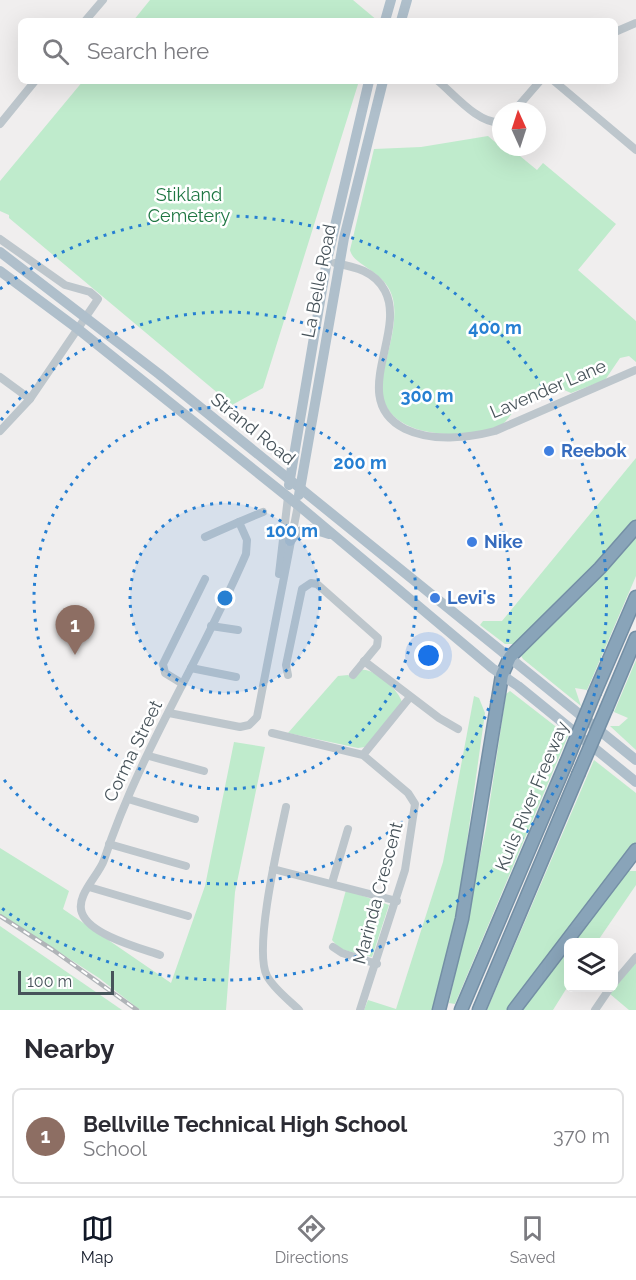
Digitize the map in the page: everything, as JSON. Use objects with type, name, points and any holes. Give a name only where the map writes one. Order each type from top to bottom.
[{"type":"highway","points":[[439,1010],[460,928],[502,675],[510,657],[606,562],[636,527]]},
{"type":"highway","name":"Kuils River Freeway","points":[[461,1010],[636,597]]},
{"type":"highway","name":"Kuils River Freeway","points":[[479,1010],[636,638]]},
{"type":"highway","points":[[514,1010],[636,850]]},
{"type":"main road","points":[[386,18],[392,0]]},
{"type":"main road","points":[[402,18],[407,0]]},
{"type":"main road","name":"La Belle Road","points":[[288,497],[327,261],[368,84]]},
{"type":"main road","name":"La Belle Road","points":[[298,505],[339,263],[381,86]]},
{"type":"main road","name":"Strand Road","points":[[0,252],[86,316],[636,760]]},
{"type":"main road","name":"Strand Road","points":[[0,271],[78,329],[298,505],[502,675],[636,782]]},
{"type":"main road","points":[[290,541],[299,531],[305,529],[332,534]]},
{"type":"street","points":[[88,18],[103,0]]},
{"type":"street","points":[[618,31],[636,23]]},
{"type":"street","points":[[0,124],[33,84]]},
{"type":"street","points":[[442,84],[481,117],[492,122]]},
{"type":"street","points":[[522,102],[537,84]]},
{"type":"street","points":[[558,84],[636,150]]},
{"type":"street","points":[[0,240],[65,285],[90,292],[98,299],[30,399],[0,431]]},
{"type":"street","name":"Lavender Lane","points":[[327,261],[371,274],[387,295],[389,323],[379,396],[392,419],[409,431],[437,437],[474,436],[495,431],[636,370]]},
{"type":"street","points":[[0,377],[30,399]]},
{"type":"street","points":[[279,596],[281,543],[288,497]]},
{"type":"street","points":[[170,712],[240,727],[254,721],[260,704],[298,505]]},
{"type":"street","points":[[205,537],[263,512]]},
{"type":"street","name":"Corma Street","points":[[160,955],[121,942],[86,919],[81,906],[89,887],[101,869],[128,799],[246,554],[247,540],[239,522]]},
{"type":"street","points":[[183,684],[165,673],[163,664],[205,579]]},
{"type":"street","points":[[288,675],[286,665],[301,593],[304,586],[309,583],[317,584],[377,635],[377,646],[353,675]]},
{"type":"street","points":[[211,626],[238,630]]},
{"type":"street","points":[[364,661],[410,697],[458,729]]},
{"type":"street","points":[[191,668],[236,677]]},
{"type":"street","points":[[363,755],[410,697]]},
{"type":"street","name":"Marinda Crescent","points":[[272,734],[363,755],[408,793],[415,804],[407,861],[377,964],[360,1010]]},
{"type":"street","points":[[149,756],[204,771]]},
{"type":"street","points":[[128,799],[195,819]]},
{"type":"street","points":[[286,807],[268,898],[264,968],[268,978],[299,1010]]},
{"type":"street","points":[[332,883],[348,829]]},
{"type":"street","points":[[110,844],[186,866]]},
{"type":"street","points":[[273,869],[396,901]]},
{"type":"street","points":[[89,887],[188,916]]},
{"type":"street","points":[[333,947],[342,953],[377,964]]},
{"type":"street","points":[[618,979],[636,957]]},
{"type":"street","points":[[595,1010],[607,992]]},
{"type":"green space","points":[[150,0],[353,0],[374,18],[135,18]]},
{"type":"green space","name":"Stikland Cemetery","points":[[81,84],[358,84],[263,388],[232,405],[9,218],[9,215],[0,211],[0,181]]},
{"type":"green space","points":[[488,136],[492,139],[492,156],[520,156],[537,170],[543,163],[616,224],[578,270],[636,321],[636,362],[629,356],[620,358],[605,380],[571,393],[553,385],[534,393],[524,399],[500,426],[481,432],[444,434],[425,431],[408,426],[394,416],[385,403],[382,385],[393,331],[393,299],[390,290],[378,275],[352,256],[350,250],[374,149],[421,147]]},
{"type":"green space","points":[[636,458],[636,520],[600,561],[514,644],[505,644],[480,625],[483,621],[502,621]]},
{"type":"green space","points":[[636,535],[636,576],[587,690],[575,688],[581,706],[523,659],[520,654]]},
{"type":"green space","points":[[636,660],[636,750],[610,726],[619,726],[628,718],[614,712]]},
{"type":"green space","points":[[361,670],[372,672],[385,680],[402,702],[365,747],[358,748],[288,733],[338,676],[348,675],[353,679]]},
{"type":"green space","points":[[510,691],[568,736],[455,1004],[449,1003],[486,828],[506,694]]},
{"type":"green space","points":[[474,696],[479,698],[485,713],[456,920],[433,1010],[364,1010],[368,1000],[396,1009],[443,862]]},
{"type":"green space","points":[[234,742],[265,747],[235,892],[226,1010],[140,1010],[99,978],[0,914],[0,848],[69,891],[63,909],[171,983],[205,886]]},
{"type":"green space","points":[[594,760],[636,793],[636,842],[509,1010],[487,1010]]},
{"type":"green space","points":[[628,871],[636,871],[636,885],[600,938],[573,938]]},
{"type":"green space","points":[[346,890],[389,905],[372,957],[340,949],[332,940]]},
{"type":"green space","points":[[0,926],[122,1010],[0,1010]]},
{"type":"green space","points":[[564,950],[564,992],[553,1010],[519,1010]]},
{"type":"green space","points":[[636,961],[636,1010],[629,1010],[610,994],[618,992],[618,984]]},
{"type":"railway","points":[[0,916],[53,950],[137,1010]]},
{"type":"place","name":"Reebok","points":[[549,451]]},
{"type":"place","name":"Nike","points":[[472,542]]},
{"type":"place","name":"Levi's","points":[[435,598]]},
{"type":"place","name":"Bellville Technical High School","points":[[75,655]]}]
